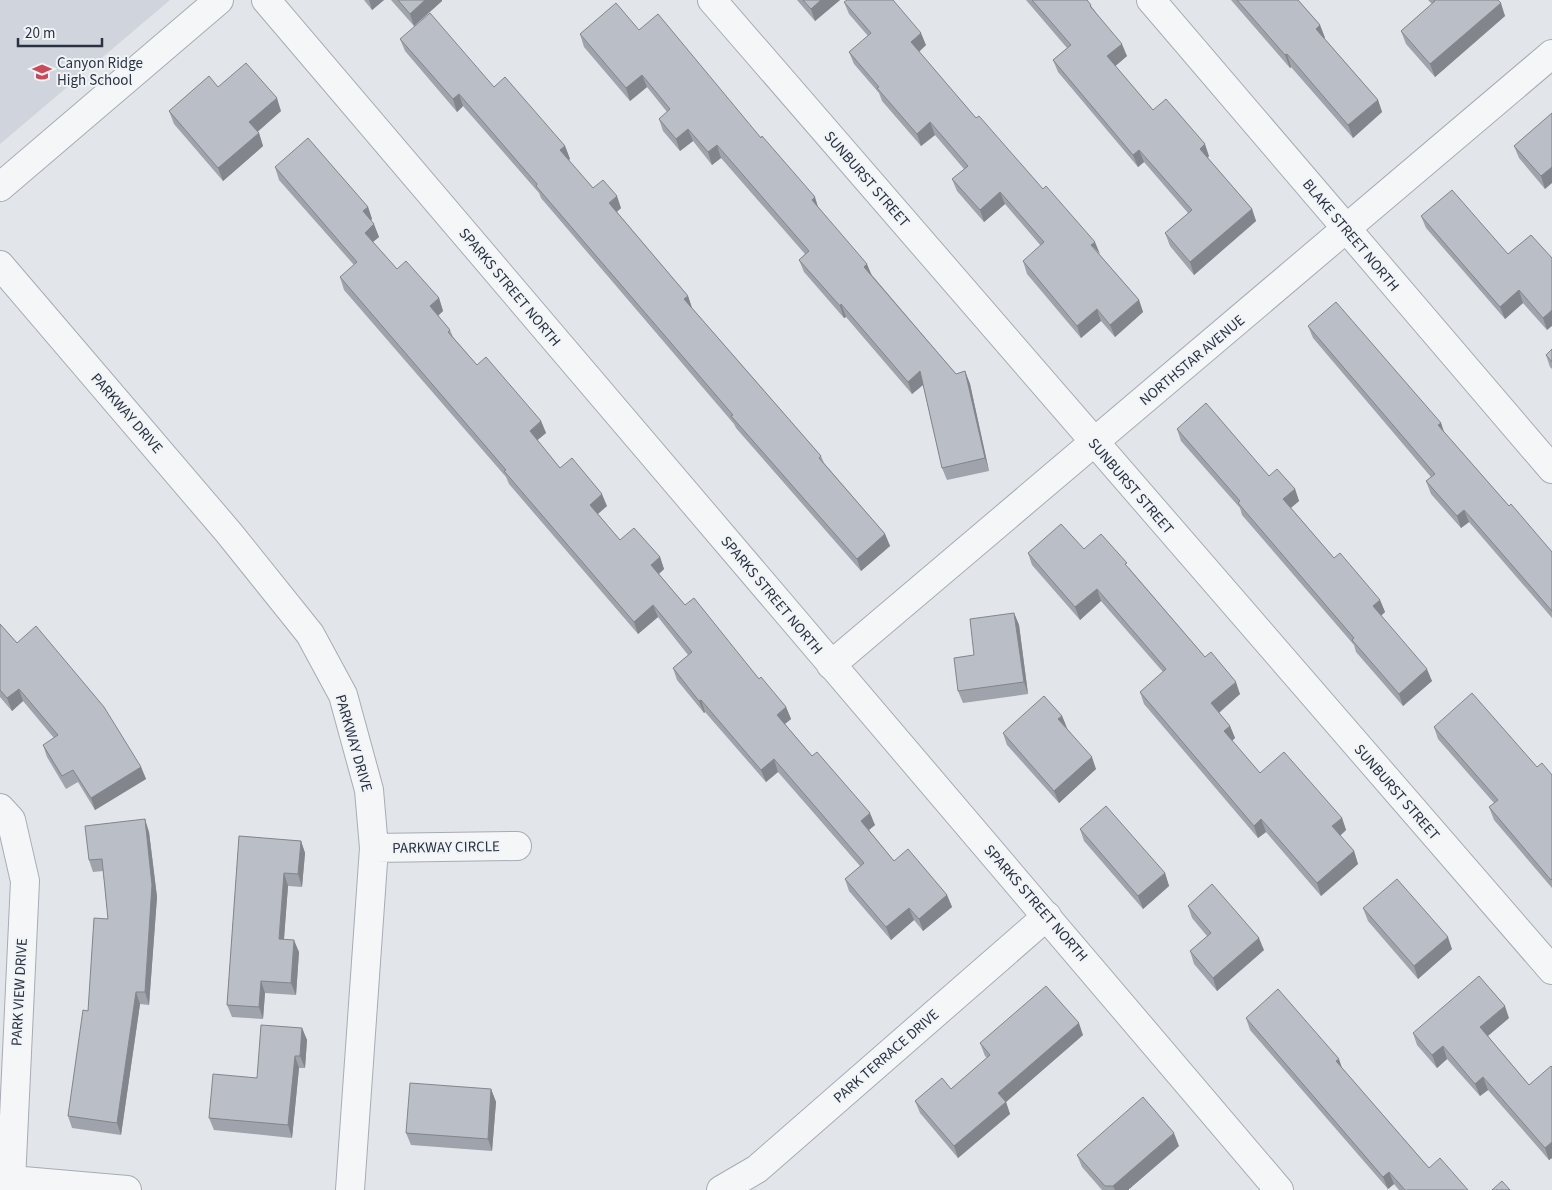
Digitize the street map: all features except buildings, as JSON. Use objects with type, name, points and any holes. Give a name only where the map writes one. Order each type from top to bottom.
[{"type":"street","points":[[0,187],[219,0]]},
{"type":"street","name":"SPARKS STREET NORTH","points":[[266,0],[1280,1190]]},
{"type":"street","name":"SUNBURST STREET","points":[[712,0],[1552,970]]},
{"type":"street","name":"BLAKE STREET NORTH","points":[[1151,0],[1552,469]]},
{"type":"street","name":"NORTHSTAR AVENUE","points":[[831,665],[1552,54]]},
{"type":"street","name":"PARKWAY DRIVE","points":[[0,265],[229,532],[310,634],[343,695],[369,790],[374,848],[350,1190]]},
{"type":"street","name":"PARK VIEW DRIVE","points":[[0,808],[11,820],[25,881],[5,1180]]},
{"type":"street","name":"PARKWAY CIRCLE","points":[[374,848],[517,846]]},
{"type":"street","name":"PARK TERRACE DRIVE","points":[[721,1190],[757,1169],[1047,916]]},
{"type":"street","points":[[5,1180],[127,1190]]},
{"type":"shaded area","name":"Canyon Ridge High School","points":[[0,0],[170,0],[0,144]]},
{"type":"place","name":"Canyon Ridge High School","points":[[42,72]]}]
